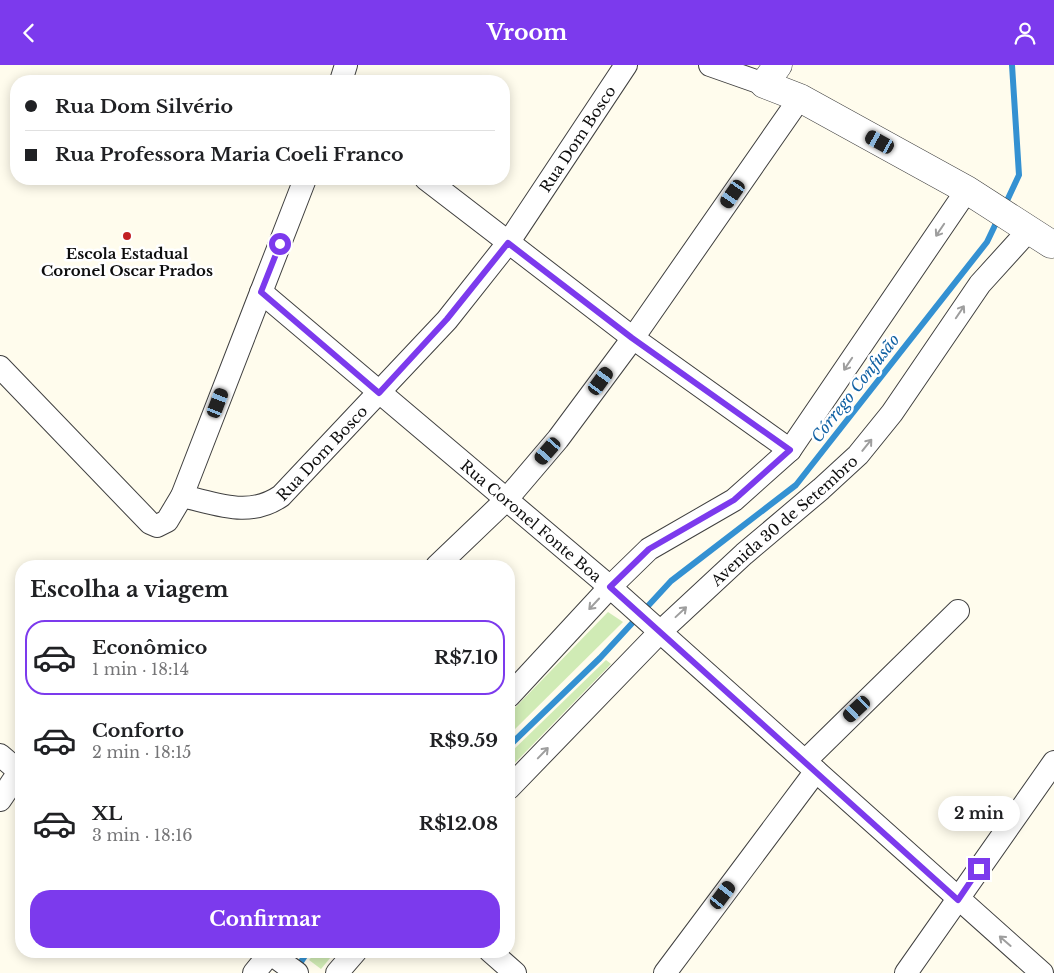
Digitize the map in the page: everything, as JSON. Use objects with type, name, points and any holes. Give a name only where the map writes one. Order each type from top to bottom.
[{"type":"street","name":"Rua Dom Bosco","points":[[182,496],[241,509],[269,504],[282,496],[447,319],[508,243],[626,65]]},
{"type":"street","points":[[710,65],[771,74],[800,98],[975,194],[1041,237]]},
{"type":"street","points":[[443,560],[506,500],[558,439],[632,338],[800,98]]},
{"type":"street","points":[[0,367],[150,523],[160,526],[168,521],[182,496],[303,185]]},
{"type":"street","points":[[434,185],[632,338],[790,450]]},
{"type":"street","points":[[515,690],[616,592],[649,549],[734,500],[790,450],[975,194]]},
{"type":"street","name":"Avenida 30 de Setembro","points":[[515,781],[653,627],[744,554],[858,455],[892,413],[980,284],[1041,237]]},
{"type":"street","name":"Rua Coronel Fonte Boa","points":[[261,292],[616,592],[958,900],[1042,973]]},
{"type":"street","points":[[665,973],[810,766],[958,611]]},
{"type":"street","points":[[0,755],[15,768]]},
{"type":"street","points":[[906,973],[1054,763]]},
{"type":"street","points":[[0,800],[15,779]]},
{"type":"street","points":[[254,973],[268,958]]},
{"type":"street","points":[[278,958],[297,973]]},
{"type":"street","points":[[337,973],[350,958]]},
{"type":"street","points":[[498,958],[515,973]]},
{"type":"green space","points":[[608,612],[623,622],[515,729],[515,708]]},
{"type":"green space","points":[[606,660],[611,664],[515,763],[515,748]]},
{"type":"green space","points":[[311,958],[330,958],[321,969],[309,960]]},
{"type":"waterway","name":"Córrego Confusão","points":[[1005,205],[1019,175],[1012,65]]},
{"type":"waterway","name":"Córrego Confusão","points":[[515,740],[600,658],[671,581],[796,485],[987,242],[998,219]]},
{"type":"waterway","name":"Córrego Confusão","points":[[297,968],[303,958]]},
{"type":"place","name":"Escola Estadual Coronel Oscar Prados","points":[[127,236]]},
{"type":"route","points":[[280,244],[261,292],[379,393],[447,319],[508,243],[632,338],[790,450],[734,500],[649,549],[610,587],[958,900],[979,869]]}]
